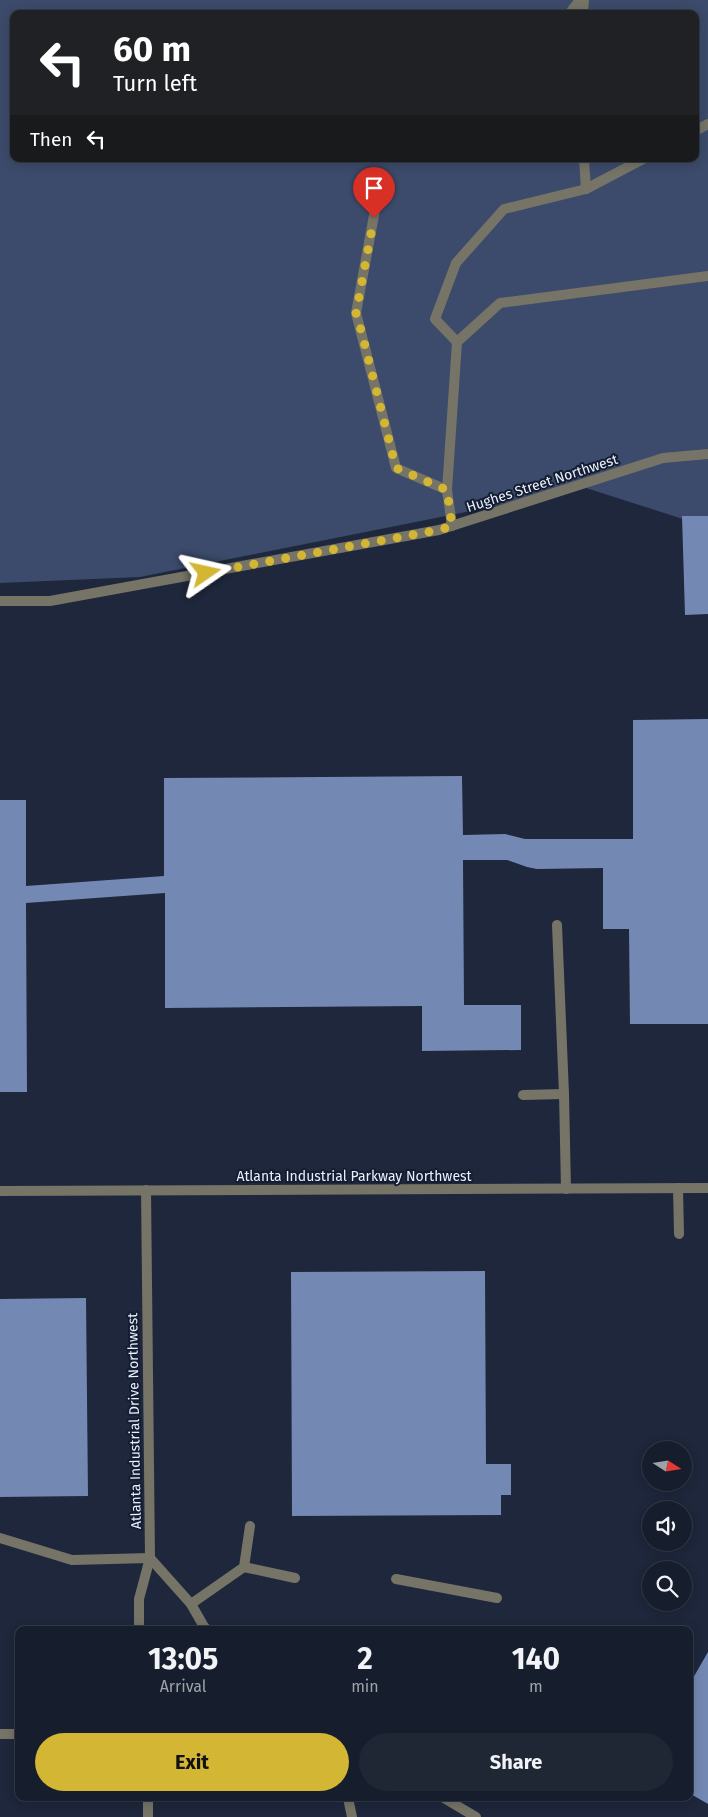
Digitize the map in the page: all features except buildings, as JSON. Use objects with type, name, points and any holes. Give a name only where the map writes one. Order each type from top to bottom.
[{"type":"street","points":[[584,162],[586,189]]},
{"type":"street","points":[[457,342],[434,319],[456,263],[504,210],[586,189],[637,162]]},
{"type":"street","points":[[377,199],[356,313],[396,468],[447,490]]},
{"type":"street","points":[[452,526],[447,490],[457,342],[500,302],[708,276]]},
{"type":"street","name":"Hughes Street Northwest","points":[[0,601],[50,601],[439,530],[663,458],[708,454]]},
{"type":"street","points":[[557,925],[566,1189]]},
{"type":"street","points":[[523,1096],[564,1094]]},
{"type":"street","points":[[678,1188],[679,1234]]},
{"type":"street","name":"Atlanta Industrial Parkway Northwest","points":[[0,1191],[708,1188]]},
{"type":"street","name":"Atlanta Industrial Drive Northwest","points":[[139,1626],[138,1599],[150,1558],[146,1190]]},
{"type":"street","points":[[191,1604],[244,1567],[250,1526]]},
{"type":"street","points":[[0,1538],[72,1560],[150,1558],[191,1604],[204,1626]]},
{"type":"street","points":[[244,1567],[295,1578]]},
{"type":"street","points":[[396,1579],[497,1598]]},
{"type":"street","points":[[0,1734],[15,1734]]},
{"type":"street","points":[[148,1801],[148,1817]]},
{"type":"street","points":[[349,1801],[352,1817]]},
{"type":"street","points":[[449,1801],[476,1817]]},
{"type":"shaded area","points":[[0,0],[708,0],[708,527],[586,488],[140,577],[0,583]]},
{"type":"route","points":[[206,573],[452,526],[447,490],[396,468],[356,313],[374,218]]}]
